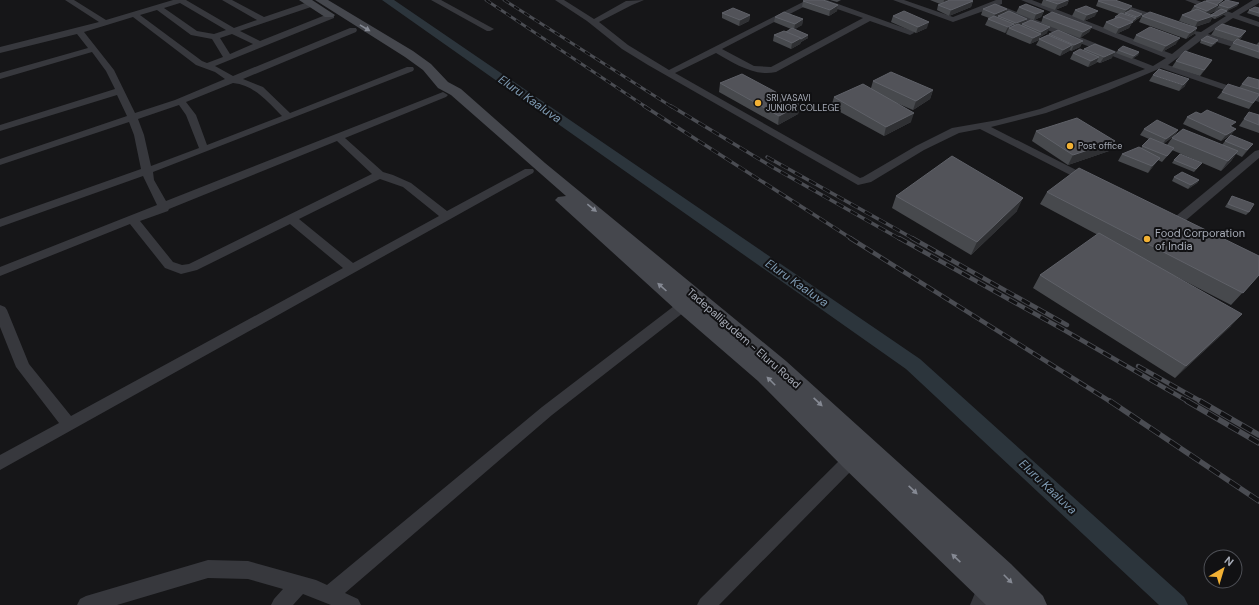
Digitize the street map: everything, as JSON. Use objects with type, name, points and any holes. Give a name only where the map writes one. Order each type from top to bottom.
[{"type":"main road","name":"Tadepalligudem - Eluru Road","points":[[312,1],[331,16],[410,69],[456,92],[540,166],[779,366],[956,530],[1034,605]]},
{"type":"main road","name":"Tadepalligudem - Eluru Road","points":[[312,1],[409,54],[427,67],[440,84],[529,172],[765,375],[851,460],[1004,605]]},
{"type":"street","points":[[69,0],[105,23]]},
{"type":"street","points":[[0,50],[79,31],[181,0],[233,31],[261,45]]},
{"type":"street","points":[[226,0],[263,20]]},
{"type":"street","points":[[435,0],[490,28]]},
{"type":"street","points":[[560,0],[594,22],[625,47],[858,182],[866,180],[920,148],[956,130],[999,123],[1043,111],[1104,89],[1156,67],[1173,58],[1209,29],[1259,0]]},
{"type":"street","points":[[594,22],[629,3],[640,0]]},
{"type":"street","points":[[669,73],[813,0]]},
{"type":"street","points":[[821,0],[910,33]]},
{"type":"street","points":[[898,0],[953,20],[1003,0]]},
{"type":"street","points":[[1025,0],[1173,58]]},
{"type":"street","points":[[1102,0],[1166,22]]},
{"type":"street","points":[[1188,0],[1259,25]]},
{"type":"street","points":[[158,7],[194,33],[215,37],[312,1]]},
{"type":"street","points":[[974,2],[989,6],[1156,67],[1259,99]]},
{"type":"street","points":[[135,15],[199,63],[218,70],[232,80],[242,81],[260,89],[288,116]]},
{"type":"street","points":[[207,66],[331,16]]},
{"type":"street","points":[[717,50],[757,70],[773,70],[870,18]]},
{"type":"street","points":[[0,162],[181,101],[353,30]]},
{"type":"street","points":[[1188,30],[1259,52]]},
{"type":"street","points":[[79,31],[110,70],[133,118],[139,135],[149,180],[164,208]]},
{"type":"street","points":[[215,37],[228,58]]},
{"type":"street","points":[[0,76],[94,49]]},
{"type":"street","points":[[0,224],[147,171],[410,69]]},
{"type":"street","points":[[0,272],[164,208],[338,137],[440,84]]},
{"type":"street","points":[[0,128],[119,91]]},
{"type":"street","points":[[181,101],[191,115],[204,149]]},
{"type":"street","points":[[982,126],[1098,186]]},
{"type":"street","points":[[338,137],[379,176]]},
{"type":"street","points":[[1188,231],[1170,222],[1259,153]]},
{"type":"street","points":[[0,463],[446,216],[529,172]]},
{"type":"street","points":[[133,220],[169,265],[181,270],[193,267],[379,176],[391,176],[405,183],[446,216]]},
{"type":"street","points":[[291,218],[352,269]]},
{"type":"street","points":[[330,595],[546,411],[683,306]]},
{"type":"street","points":[[0,310],[23,367],[69,425]]},
{"type":"street","points":[[706,605],[851,460]]},
{"type":"street","points":[[86,605],[208,569],[248,570],[330,595],[352,605]]},
{"type":"street","points":[[280,605],[299,585]]},
{"type":"street","points":[[979,605],[986,587]]},
{"type":"building","points":[[823,0],[838,5],[830,10],[803,1]]},
{"type":"building","points":[[950,0],[973,1],[951,10],[938,5]]},
{"type":"building","points":[[1046,0],[1068,0],[1058,4]]},
{"type":"building","points":[[1115,0],[1132,6],[1126,10],[1098,1]]},
{"type":"building","points":[[1223,0],[1216,5],[1206,1]]},
{"type":"building","points":[[1226,0],[1239,3],[1229,8],[1219,5]]},
{"type":"building","points":[[1205,1],[1218,5],[1207,11],[1194,6]]},
{"type":"building","points":[[995,4],[1007,9],[995,14],[983,9]]},
{"type":"building","points":[[1026,4],[1044,11],[1036,14],[1019,7]]},
{"type":"building","points":[[1086,6],[1098,11],[1087,15],[1075,10]]},
{"type":"building","points":[[1255,7],[1259,8],[1259,13],[1249,10]]},
{"type":"building","points":[[733,8],[750,15],[740,20],[722,13]]},
{"type":"building","points":[[1197,9],[1213,16],[1198,21],[1182,15]]},
{"type":"building","points":[[1221,9],[1227,11],[1217,16],[1211,15]]},
{"type":"building","points":[[1131,10],[1142,14],[1137,17],[1125,13]]},
{"type":"building","points":[[904,11],[929,22],[918,27],[893,16]]},
{"type":"building","points":[[1009,11],[1027,19],[1016,23],[998,16]]},
{"type":"building","points":[[784,12],[803,19],[795,24],[775,17]]},
{"type":"building","points":[[1052,12],[1092,27],[1083,32],[1043,17]]},
{"type":"building","points":[[1150,12],[1197,28],[1190,33],[1142,16]]},
{"type":"building","points":[[1121,13],[1136,18],[1131,22],[1115,17]]},
{"type":"building","points":[[994,16],[1014,24],[1008,27],[988,19]]},
{"type":"building","points":[[1119,17],[1133,22],[1119,28],[1106,22]]},
{"type":"building","points":[[1031,20],[1050,27],[1041,32],[1022,24]]},
{"type":"building","points":[[1018,24],[1041,34],[1033,38],[1009,28]]},
{"type":"building","points":[[1222,24],[1246,31],[1240,37],[1215,29]]},
{"type":"building","points":[[1150,27],[1180,38],[1166,46],[1136,35]]},
{"type":"building","points":[[792,28],[808,35],[801,39],[786,32]]},
{"type":"building","points":[[1058,30],[1083,41],[1074,45],[1049,34]]},
{"type":"building","points":[[784,31],[801,38],[792,43],[774,35]]},
{"type":"building","points":[[1048,35],[1072,45],[1063,50],[1039,39]]},
{"type":"building","points":[[1207,36],[1218,40],[1213,44],[1201,40]]},
{"type":"building","points":[[1237,39],[1259,46],[1259,52],[1233,43]]},
{"type":"building","points":[[1095,44],[1115,52],[1104,57],[1084,49]]},
{"type":"building","points":[[1123,46],[1139,52],[1134,56],[1118,50]]},
{"type":"building","points":[[1080,49],[1099,57],[1091,61],[1073,53]]},
{"type":"building","points":[[1185,51],[1212,60],[1204,70],[1176,61]]},
{"type":"building","points":[[1159,69],[1189,79],[1183,85],[1153,75]]},
{"type":"building","points":[[891,72],[933,90],[916,101],[873,81]]},
{"type":"building","points":[[742,74],[800,105],[779,116],[720,83]]},
{"type":"building","points":[[1248,77],[1259,80],[1259,89],[1242,84]]},
{"type":"building","points":[[863,84],[914,113],[886,127],[834,97]]},
{"type":"building","points":[[1228,84],[1259,95],[1253,103],[1222,92]]},
{"type":"building","points":[[1207,110],[1236,122],[1230,126],[1236,129],[1226,135],[1187,117],[1196,112],[1201,114]]},
{"type":"building","points":[[1249,112],[1259,115],[1259,125],[1244,119]]},
{"type":"building","points":[[1077,118],[1115,141],[1073,155],[1036,131]]},
{"type":"building","points":[[1157,120],[1178,130],[1166,139],[1144,129]]},
{"type":"building","points":[[1183,129],[1238,151],[1228,161],[1172,138]]},
{"type":"building","points":[[1231,135],[1253,144],[1247,150],[1225,141]]},
{"type":"building","points":[[1150,138],[1174,148],[1167,156],[1142,146]]},
{"type":"building","points":[[1139,147],[1160,158],[1152,166],[1122,154]]},
{"type":"building","points":[[1180,154],[1202,163],[1196,169],[1174,160]]},
{"type":"building","points":[[952,156],[1023,198],[977,242],[896,196]]},
{"type":"building","points":[[1079,168],[1259,256],[1259,275],[1243,293],[1047,192]]},
{"type":"building","points":[[1182,172],[1199,180],[1191,185],[1174,177]]},
{"type":"building","points":[[1232,196],[1254,204],[1249,212],[1228,204]]},
{"type":"building","points":[[1099,233],[1242,314],[1186,366],[1040,275]]},
{"type":"waterway","name":"Eluru Kaaluva","points":[[387,0],[913,364],[1176,605]]},
{"type":"railway","points":[[486,0],[646,107]]},
{"type":"railway","points":[[504,0],[672,107]]},
{"type":"railway","points":[[644,106],[852,239]]},
{"type":"railway","points":[[671,106],[774,168],[900,239]]},
{"type":"railway","points":[[767,157],[914,239]]},
{"type":"railway","points":[[850,238],[1111,402]]},
{"type":"railway","points":[[899,238],[1189,402]]},
{"type":"railway","points":[[912,238],[1067,325]]},
{"type":"railway","points":[[1138,366],[1202,402]]},
{"type":"railway","points":[[1110,401],[1259,501]]},
{"type":"railway","points":[[1187,401],[1259,443]]},
{"type":"railway","points":[[1200,401],[1259,435]]},
{"type":"place","name":"SRI VASAVI JUNIOR COLLEGE","points":[[758,103]]},
{"type":"place","name":"Post office","points":[[1070,146]]},
{"type":"place","name":"Food Corporation of India","points":[[1147,239]]}]
